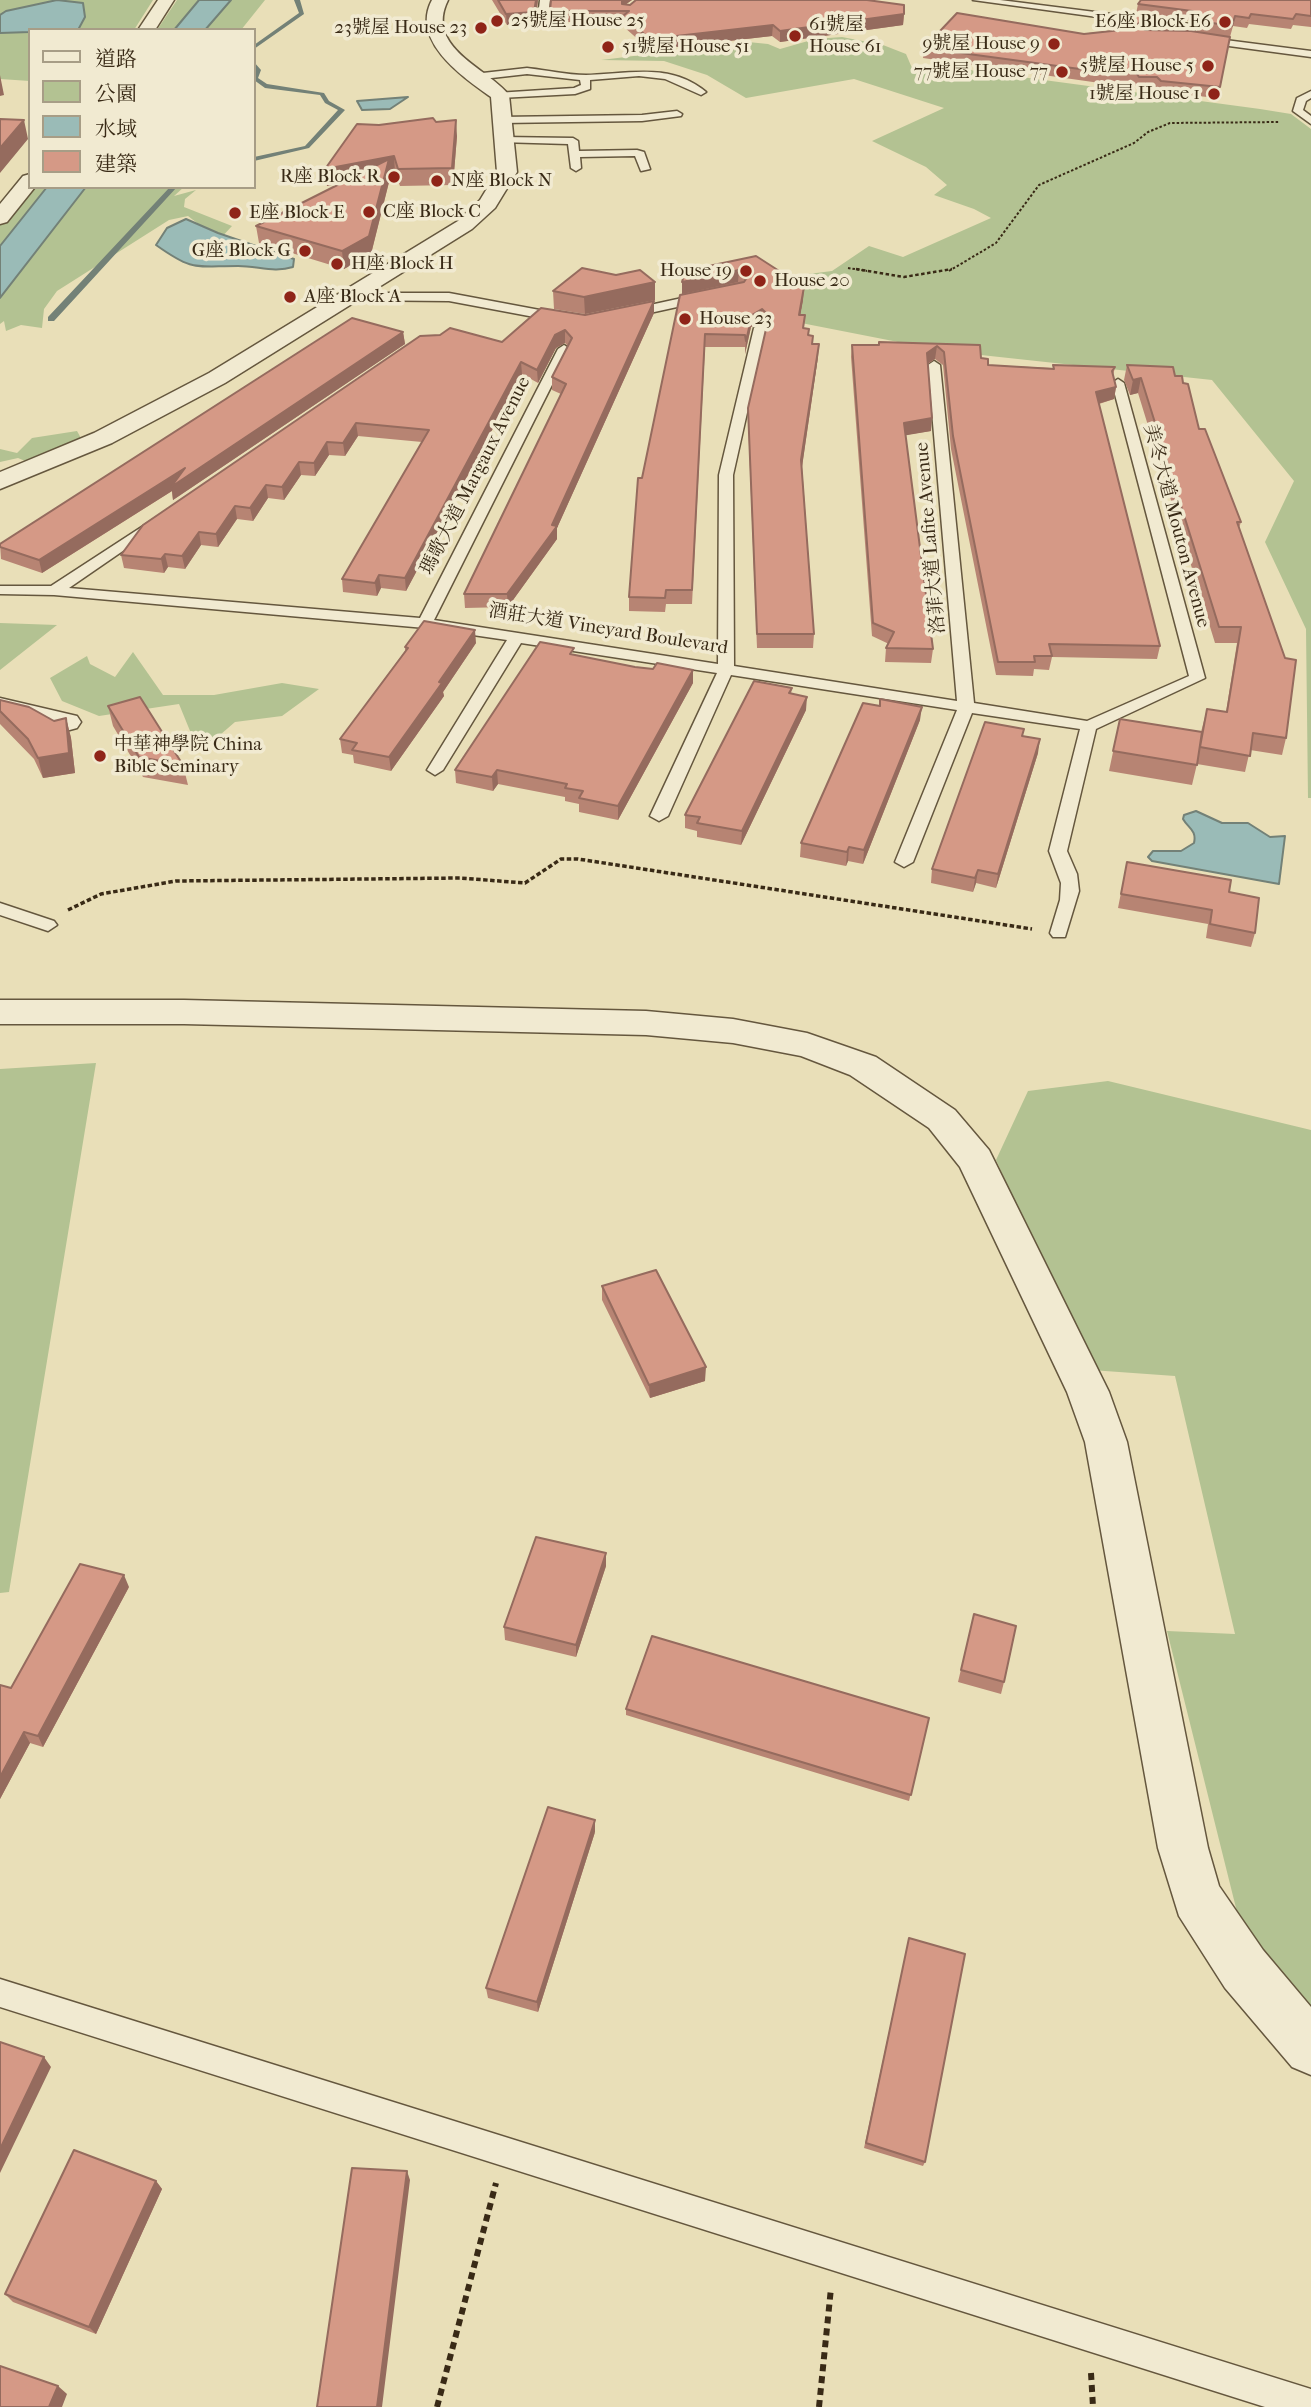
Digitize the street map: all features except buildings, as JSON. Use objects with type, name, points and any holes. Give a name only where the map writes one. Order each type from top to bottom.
[{"type":"street","points":[[147,28],[166,0]]},
{"type":"street","points":[[0,481],[103,438],[217,378],[465,225],[483,209],[496,193],[507,172],[500,95],[474,77],[444,50],[435,17],[440,0]]},
{"type":"street","points":[[0,218],[28,183]]},
{"type":"street","points":[[0,707],[66,722]]},
{"type":"street","points":[[0,1012],[184,1012],[605,1022],[733,1031],[807,1045],[863,1066],[942,1119],[976,1160],[1088,1392],[1106,1442],[1183,1848],[1197,1898],[1244,1969],[1311,2048]]},
{"type":"lane","points":[[542,25],[545,0]]},
{"type":"lane","points":[[978,0],[1190,32],[1311,54]]},
{"type":"lane","points":[[1152,36],[1204,28]]},
{"type":"lane","points":[[474,77],[527,71],[585,78],[639,73],[667,76],[701,92]]},
{"type":"lane","points":[[500,95],[575,91],[586,87],[585,78]]},
{"type":"lane","points":[[1309,120],[1298,111],[1301,100],[1311,94]]},
{"type":"lane","points":[[502,130],[677,114]]},
{"type":"lane","points":[[502,130],[570,141],[573,143],[576,168]]},
{"type":"lane","points":[[598,153],[602,170]]},
{"type":"lane","points":[[575,154],[640,154],[645,169]]},
{"type":"lane","points":[[612,317],[714,295]]},
{"type":"lane","points":[[348,298],[449,297],[576,320]]},
{"type":"lane","points":[[659,816],[726,670],[726,475],[760,328]]},
{"type":"lane","name":"瑪歌大道 Margaux Avenue","points":[[425,623],[564,349]]},
{"type":"lane","name":"洛菲大道 Lafite Avenue","points":[[934,365],[966,708]]},
{"type":"lane","name":"美冬大道 Mouton Avenue","points":[[1090,726],[1197,678],[1118,383]]},
{"type":"lane","points":[[54,591],[168,513]]},
{"type":"lane","name":"酒莊大道 Vineyard Boulevard","points":[[0,590],[54,591],[425,623],[1090,726]]},
{"type":"lane","points":[[435,770],[517,637]]},
{"type":"lane","points":[[904,862],[966,708]]},
{"type":"lane","points":[[1059,933],[1072,883],[1069,870],[1058,851],[1090,726]]},
{"type":"lane","points":[[0,909],[45,924]]},
{"type":"lane","points":[[0,1993],[1311,2405]]},
{"type":"path","points":[[848,268],[904,277],[949,271],[996,243],[1039,185],[1170,124],[1309,120]]},
{"type":"path","points":[[45,924],[101,894],[176,881],[460,878],[525,883],[561,859],[578,859],[1059,933]]},
{"type":"path","points":[[437,2407],[504,2152]]},
{"type":"path","points":[[819,2407],[834,2256]]},
{"type":"green space","points":[[0,0],[153,0],[135,28],[28,28],[28,81],[0,79]]},
{"type":"green space","points":[[177,0],[199,0],[176,28],[158,28]]},
{"type":"green space","points":[[231,0],[265,0],[243,28],[207,28]]},
{"type":"green space","points":[[842,37],[883,45],[906,54],[912,68],[932,65],[1260,109],[1291,114],[1311,129],[1311,798],[1308,798],[1306,629],[1265,542],[1294,481],[1212,380],[944,351],[791,321],[777,278],[832,271],[869,246],[903,257],[991,218],[934,195],[947,185],[926,167],[872,141],[944,108],[854,79],[746,98],[707,75],[664,61],[601,60],[748,42],[768,44],[780,49],[815,39]]},
{"type":"green space","points":[[29,189],[45,189],[0,246],[0,225]]},
{"type":"green space","points":[[84,189],[182,189],[174,196],[196,190],[185,199],[184,207],[232,226],[219,240],[188,216],[169,220],[57,291],[44,309],[42,328],[21,325],[6,331],[4,321],[0,324],[0,298]]},
{"type":"green space","points":[[77,431],[82,440],[30,463],[18,458],[0,462],[0,449],[17,453],[32,438]]},
{"type":"green space","points":[[0,623],[57,625],[0,670]]},
{"type":"green space","points":[[133,652],[163,695],[214,695],[282,683],[319,689],[282,716],[235,722],[206,747],[197,748],[179,704],[99,716],[62,701],[50,678],[87,656],[90,664],[115,677]]},
{"type":"green space","points":[[96,1063],[9,1592],[0,1593],[0,1069]]},
{"type":"green space","points":[[1108,1081],[1311,1130],[1311,2015],[1238,1916],[1167,1631],[1235,1634],[1175,1376],[1091,1370],[996,1160],[1028,1091]]},
{"type":"water","points":[[57,0],[83,3],[85,17],[79,28],[28,28],[28,32],[0,33],[0,15],[6,11]]},
{"type":"water","points":[[199,0],[231,0],[207,28],[176,28]]},
{"type":"water","points":[[408,97],[390,109],[362,110],[357,101]]},
{"type":"water","points":[[45,189],[84,189],[0,298],[0,246]]},
{"type":"water","points":[[186,219],[294,259],[293,267],[273,269],[187,264],[156,245],[167,228]]},
{"type":"water","points":[[1196,811],[1222,823],[1248,823],[1270,837],[1285,836],[1279,884],[1152,861],[1148,857],[1153,851],[1181,851],[1194,843],[1193,832],[1183,819],[1184,815]]},
{"type":"waterway","points":[[256,46],[302,13],[297,0]]},
{"type":"waterway","points":[[256,67],[256,75]]},
{"type":"waterway","points":[[256,79],[265,86],[322,94],[327,102],[342,110],[307,147],[256,159]]},
{"type":"waterway","points":[[51,319],[172,189]]},
{"type":"place","name":"25號屋 House 25","points":[[497,21]]},
{"type":"place","name":"E6座 Block E6","points":[[1225,22]]},
{"type":"place","name":"23號屋 House 23","points":[[481,28]]},
{"type":"place","name":"61號屋 House 61","points":[[795,36]]},
{"type":"place","name":"9號屋 House 9","points":[[1054,44]]},
{"type":"place","name":"51號屋 House 51","points":[[608,47]]},
{"type":"place","name":"5號屋 House 5","points":[[1208,66]]},
{"type":"place","name":"77號屋 House 77","points":[[1062,72]]},
{"type":"place","name":"1號屋 House 1","points":[[1214,94]]},
{"type":"place","name":"R座 Block R","points":[[394,177]]},
{"type":"place","name":"N座 Block N","points":[[437,181]]},
{"type":"place","name":"C座 Block C","points":[[369,212]]},
{"type":"place","name":"E座 Block E","points":[[235,213]]},
{"type":"place","name":"G座 Block G","points":[[305,251]]},
{"type":"place","name":"H座 Block H","points":[[337,264]]},
{"type":"place","name":"House 19","points":[[746,271]]},
{"type":"place","name":"House 20","points":[[760,281]]},
{"type":"place","name":"A座 Block A","points":[[290,297]]},
{"type":"place","name":"House 23","points":[[685,319]]},
{"type":"place","name":"中華神學院 China Bible Seminary","points":[[100,756]]}]
